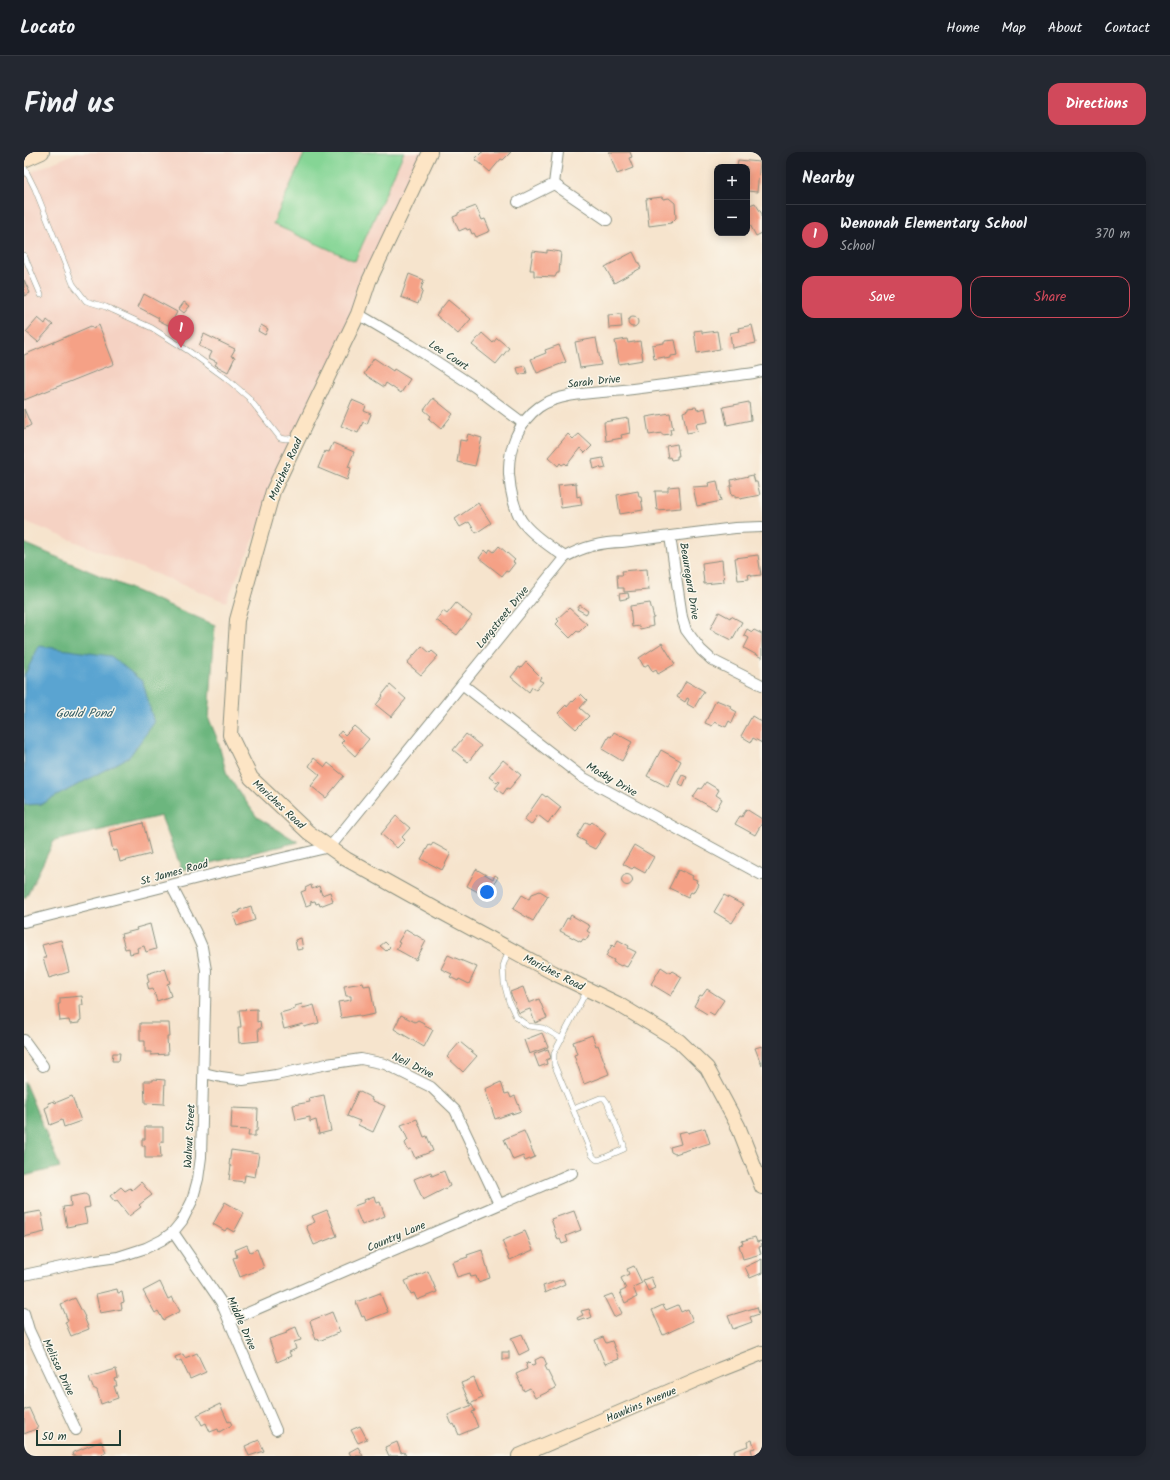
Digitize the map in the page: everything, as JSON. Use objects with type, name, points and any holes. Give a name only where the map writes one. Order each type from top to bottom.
[{"type":"street","name":"Moriches Road","points":[[430,152],[369,281],[358,314],[273,491],[238,620],[230,735],[251,778],[308,832],[346,859],[509,948],[618,1004],[679,1041],[707,1068],[738,1126],[762,1187]]},
{"type":"street","points":[[554,184],[558,152]]},
{"type":"street","points":[[518,202],[554,184]]},
{"type":"street","points":[[554,184],[608,220]]},
{"type":"street","name":"Lee Court","points":[[358,314],[411,345],[469,383],[523,423]]},
{"type":"street","name":"Sarah Drive","points":[[565,557],[543,542],[524,524],[513,500],[510,484],[509,465],[511,450],[523,423],[540,406],[568,396],[754,373],[762,370]]},
{"type":"street","name":"Longstreet Drive","points":[[330,847],[565,557],[578,549],[609,542],[622,542],[735,528],[762,527]]},
{"type":"street","name":"Beauregard Drive","points":[[670,536],[680,610],[686,630],[701,650],[712,660],[762,685]]},
{"type":"street","name":"Mosby Drive","points":[[462,684],[582,777],[762,875]]},
{"type":"street","name":"St James Road","points":[[24,922],[330,847]]},
{"type":"street","name":"Walnut Street","points":[[24,1275],[90,1261],[118,1257],[146,1248],[162,1240],[173,1232],[182,1220],[192,1201],[198,1180],[201,1157],[206,970],[202,947],[171,885]]},
{"type":"street","points":[[24,1040],[43,1066]]},
{"type":"street","name":"Neil Drive","points":[[204,1073],[243,1080],[361,1059],[385,1064],[431,1087],[455,1110],[499,1204]]},
{"type":"street","name":"Country Lane","points":[[229,1321],[572,1172]]},
{"type":"street","name":"Middle Drive","points":[[173,1232],[220,1302],[276,1430]]},
{"type":"street","name":"Melissa Drive","points":[[24,1313],[29,1330],[76,1430]]},
{"type":"street","name":"Hawkins Avenue","points":[[519,1456],[762,1353]]},
{"type":"lane","points":[[30,158],[35,189],[73,284],[86,301],[106,307],[152,328],[190,352],[227,379],[248,397],[280,438],[299,438]]},
{"type":"lane","points":[[24,255],[40,295]]},
{"type":"lane","points":[[509,948],[503,966],[504,983],[509,1002],[516,1016],[528,1026],[543,1028],[562,1039]]},
{"type":"lane","points":[[573,1109],[600,1098],[604,1098],[616,1123],[624,1148],[601,1159],[594,1159],[554,1064],[554,1053],[587,989]]},
{"type":"shaded area","points":[[78,152],[425,152],[226,602],[24,521],[24,175]]},
{"type":"green space","points":[[305,152],[404,152],[355,261],[273,224]]},
{"type":"green space","points":[[24,543],[215,625],[209,719],[217,738],[227,775],[257,817],[298,842],[182,870],[161,816],[54,841],[26,897],[24,898],[24,805],[42,804],[24,676]]},
{"type":"green space","points":[[24,1081],[60,1167],[24,1176]]},
{"type":"water","name":"Gould Pond","points":[[39,646],[111,656],[143,682],[154,723],[129,757],[42,804],[24,805],[24,676]]},
{"type":"building","points":[[482,152],[511,152],[503,160],[501,159],[490,172],[475,159]]},
{"type":"building","points":[[609,152],[630,152],[632,157],[629,158],[633,168],[617,174]]},
{"type":"building","points":[[738,160],[760,162],[757,192],[750,191],[750,164],[737,164]]},
{"type":"building","points":[[662,197],[663,199],[669,198],[675,203],[676,218],[671,223],[649,226],[646,199]]},
{"type":"building","points":[[755,203],[762,214],[762,233],[756,236],[750,225],[750,205]]},
{"type":"building","points":[[476,206],[482,220],[485,219],[490,231],[476,237],[474,233],[472,234],[470,229],[467,230],[466,228],[459,231],[453,217],[458,215],[458,213]]},
{"type":"building","points":[[547,250],[561,252],[559,273],[557,273],[555,277],[534,276],[534,270],[530,270],[533,251],[547,253]]},
{"type":"building","points":[[633,252],[641,268],[614,283],[605,267]]},
{"type":"building","points":[[409,274],[424,280],[421,289],[423,290],[418,304],[401,297]]},
{"type":"building","points":[[24,280],[30,293],[24,296]]},
{"type":"building","points":[[144,294],[177,312],[170,326],[158,320],[159,318],[138,307]]},
{"type":"building","points":[[448,300],[471,319],[458,334],[436,315]]},
{"type":"building","points":[[184,302],[190,306],[184,313],[179,309]]},
{"type":"building","points":[[621,314],[622,327],[609,328],[608,315]]},
{"type":"building","points":[[631,317],[635,317],[637,318],[637,326],[631,327],[628,324],[628,320]]},
{"type":"building","points":[[38,318],[45,324],[47,320],[53,325],[38,342],[26,332]]},
{"type":"building","points":[[99,325],[114,364],[24,400],[24,355],[91,326],[93,329]]},
{"type":"building","points":[[261,325],[268,329],[265,335],[258,331]]},
{"type":"building","points":[[752,325],[756,343],[732,348],[730,333],[739,331],[738,328]]},
{"type":"building","points":[[702,330],[702,333],[717,331],[720,349],[697,353],[694,331]]},
{"type":"building","points":[[482,333],[493,343],[497,338],[509,348],[496,364],[472,345]]},
{"type":"building","points":[[204,334],[235,349],[231,356],[235,357],[228,372],[215,365],[217,362],[209,358],[212,352],[199,346]]},
{"type":"building","points":[[596,338],[601,365],[580,368],[575,342]]},
{"type":"building","points":[[627,339],[628,343],[640,341],[643,360],[619,364],[615,341]]},
{"type":"building","points":[[675,340],[678,355],[671,356],[671,358],[664,359],[664,357],[654,359],[652,345],[664,343],[664,341]]},
{"type":"building","points":[[559,345],[566,362],[537,373],[531,359],[546,353],[545,350]]},
{"type":"building","points":[[374,358],[393,371],[394,369],[410,379],[401,393],[386,383],[384,387],[364,374]]},
{"type":"building","points":[[525,366],[527,373],[519,375],[517,368]]},
{"type":"building","points":[[433,398],[453,414],[441,429],[429,419],[431,416],[424,410]]},
{"type":"building","points":[[352,400],[366,406],[364,411],[371,414],[367,424],[363,422],[358,433],[341,426]]},
{"type":"building","points":[[749,402],[751,420],[727,425],[723,407]]},
{"type":"building","points":[[696,407],[697,410],[705,408],[708,422],[696,424],[698,431],[687,433],[683,412],[688,410],[688,408]]},
{"type":"building","points":[[24,409],[31,425],[24,429]]},
{"type":"building","points":[[670,413],[673,429],[670,429],[671,434],[662,435],[662,433],[649,435],[646,417]]},
{"type":"building","points":[[628,418],[630,433],[621,435],[622,438],[606,441],[604,422]]},
{"type":"building","points":[[468,434],[482,438],[475,466],[457,462],[460,440],[466,441]]},
{"type":"building","points":[[568,434],[573,439],[579,434],[592,446],[585,453],[580,448],[567,465],[565,463],[562,465],[560,463],[558,466],[548,457]]},
{"type":"building","points":[[333,443],[354,452],[348,467],[351,468],[347,480],[318,468],[325,451],[329,452]]},
{"type":"building","points":[[677,444],[679,456],[677,456],[677,459],[671,460],[670,457],[668,458],[666,446]]},
{"type":"building","points":[[603,458],[606,468],[601,469],[600,467],[594,469],[592,460]]},
{"type":"building","points":[[753,475],[755,482],[757,482],[760,495],[740,499],[739,497],[735,498],[735,495],[732,496],[730,486],[732,486],[731,480]]},
{"type":"building","points":[[717,481],[721,501],[697,506],[693,487],[709,486],[708,483]]},
{"type":"building","points":[[576,483],[577,497],[580,496],[582,505],[561,508],[558,485]]},
{"type":"building","points":[[679,486],[681,508],[657,510],[655,491],[668,491],[668,487]]},
{"type":"building","points":[[638,491],[639,497],[641,497],[643,510],[620,514],[617,495]]},
{"type":"building","points":[[478,503],[491,523],[476,533],[469,522],[460,527],[455,519]]},
{"type":"building","points":[[499,546],[515,560],[513,562],[515,563],[508,572],[506,571],[502,576],[479,558],[485,550],[488,553],[490,549],[494,552]]},
{"type":"building","points":[[758,555],[761,575],[752,576],[751,574],[748,575],[749,579],[738,580],[735,558]]},
{"type":"building","points":[[722,560],[724,582],[704,584],[702,563]]},
{"type":"building","points":[[647,569],[649,590],[624,592],[624,588],[618,588],[617,575],[623,575],[622,571]]},
{"type":"building","points":[[628,593],[629,598],[620,600],[619,594]]},
{"type":"building","points":[[456,603],[472,616],[457,635],[436,620],[443,611],[447,614]]},
{"type":"building","points":[[650,603],[654,618],[652,618],[653,626],[640,629],[639,626],[632,627],[630,606]]},
{"type":"building","points":[[580,605],[588,611],[586,614],[577,609]]},
{"type":"building","points":[[569,608],[587,624],[570,638],[556,624],[559,621],[557,619]]},
{"type":"building","points":[[719,612],[742,622],[732,640],[710,629]]},
{"type":"building","points":[[747,629],[752,632],[754,630],[762,634],[762,658],[744,648],[749,638],[744,635]]},
{"type":"building","points":[[662,643],[675,664],[658,674],[656,670],[653,672],[648,664],[644,667],[639,658]]},
{"type":"building","points":[[422,646],[430,653],[432,651],[438,656],[421,675],[407,663]]},
{"type":"building","points":[[526,662],[541,677],[539,680],[543,682],[536,690],[532,687],[529,692],[511,677],[519,667],[521,668]]},
{"type":"building","points":[[686,681],[704,691],[694,708],[687,704],[689,699],[687,698],[685,702],[677,697]]},
{"type":"building","points":[[390,685],[406,699],[391,717],[376,705]]},
{"type":"building","points":[[581,694],[587,700],[580,708],[589,716],[576,729],[558,713]]},
{"type":"building","points":[[716,700],[731,706],[730,708],[737,712],[732,723],[729,721],[726,727],[715,722],[712,726],[705,723]]},
{"type":"building","points":[[752,716],[762,722],[762,743],[753,738],[751,742],[741,736]]},
{"type":"building","points":[[354,726],[369,739],[355,756],[341,743],[344,740],[338,735],[341,731],[345,735]]},
{"type":"building","points":[[614,732],[632,742],[622,761],[602,749],[609,736],[611,737]]},
{"type":"building","points":[[466,734],[481,746],[468,762],[453,750]]},
{"type":"building","points":[[661,750],[681,761],[668,787],[647,776]]},
{"type":"building","points":[[314,758],[325,767],[328,763],[344,776],[326,798],[311,786],[320,775],[309,766]]},
{"type":"building","points":[[503,760],[521,775],[509,789],[507,788],[503,794],[495,788],[500,782],[499,780],[497,783],[489,777]]},
{"type":"building","points":[[682,775],[687,777],[683,786],[678,783]]},
{"type":"building","points":[[706,782],[719,790],[716,795],[722,799],[716,810],[693,797],[699,788],[701,789]]},
{"type":"building","points":[[542,794],[561,807],[548,823],[538,815],[531,825],[524,820]]},
{"type":"building","points":[[746,809],[762,819],[762,823],[755,835],[735,824],[740,816],[742,817]]},
{"type":"building","points":[[396,816],[410,828],[402,837],[405,840],[397,848],[381,834]]},
{"type":"building","points":[[586,822],[590,824],[592,822],[606,833],[595,849],[585,844],[586,842],[577,837]]},
{"type":"building","points":[[143,823],[151,854],[120,862],[117,850],[113,851],[109,832]]},
{"type":"building","points":[[433,843],[451,853],[442,870],[421,859],[429,845],[431,846]]},
{"type":"building","points":[[634,845],[654,857],[645,873],[634,867],[632,869],[623,864]]},
{"type":"building","points":[[476,869],[493,879],[495,875],[498,877],[487,897],[467,886]]},
{"type":"building","points":[[678,870],[693,876],[692,878],[697,880],[696,882],[698,884],[693,893],[691,892],[688,897],[669,888]]},
{"type":"building","points":[[627,874],[631,876],[633,880],[631,884],[627,886],[623,884],[621,880],[623,876]]},
{"type":"building","points":[[311,885],[312,889],[319,886],[322,895],[330,892],[333,901],[320,906],[319,903],[316,904],[315,901],[310,902],[311,904],[306,906],[301,892],[306,890],[305,888]]},
{"type":"building","points":[[540,891],[548,896],[533,921],[513,909],[522,895],[529,899],[532,894]]},
{"type":"building","points":[[724,895],[743,905],[732,923],[714,912]]},
{"type":"building","points":[[251,906],[255,920],[237,926],[233,914],[240,912],[239,910]]},
{"type":"building","points":[[571,915],[590,926],[587,931],[590,933],[586,940],[583,939],[581,942],[560,931],[567,918],[569,919]]},
{"type":"building","points":[[150,924],[156,949],[146,952],[144,946],[137,948],[138,952],[130,954],[129,948],[125,949],[121,934],[137,930],[136,928]]},
{"type":"building","points":[[406,929],[426,941],[416,960],[396,949],[400,943],[398,942]]},
{"type":"building","points":[[301,938],[303,949],[297,950],[295,940]]},
{"type":"building","points":[[61,940],[69,972],[49,978],[43,958],[46,958],[42,945]]},
{"type":"building","points":[[618,940],[636,952],[627,967],[613,962],[614,960],[606,956],[612,945],[614,947]]},
{"type":"building","points":[[385,942],[390,947],[386,951],[380,946]]},
{"type":"building","points":[[448,955],[477,967],[469,984],[459,979],[458,981],[450,977],[452,974],[441,969]]},
{"type":"building","points":[[661,967],[670,973],[672,971],[682,977],[671,996],[651,984]]},
{"type":"building","points":[[165,968],[170,983],[167,984],[171,996],[157,1001],[153,989],[149,990],[147,974]]},
{"type":"building","points":[[363,983],[364,986],[370,985],[375,1014],[360,1017],[359,1015],[341,1018],[338,1002],[351,1000],[351,996],[346,996],[344,986]]},
{"type":"building","points":[[523,987],[529,1003],[539,999],[547,1018],[535,1023],[530,1009],[519,1013],[510,992]]},
{"type":"building","points":[[707,989],[724,1000],[714,1015],[709,1012],[707,1014],[694,1006],[700,995],[702,996]]},
{"type":"building","points":[[82,996],[83,1005],[80,1005],[81,1020],[79,1023],[70,1024],[69,1020],[60,1021],[58,1004],[60,1004],[60,998]]},
{"type":"building","points":[[302,1004],[303,1008],[314,1005],[319,1023],[304,1027],[303,1024],[284,1029],[280,1013],[295,1009],[295,1006]]},
{"type":"building","points":[[257,1009],[257,1022],[260,1021],[261,1029],[258,1029],[259,1041],[239,1043],[238,1027],[241,1027],[239,1010]]},
{"type":"building","points":[[401,1015],[415,1022],[418,1020],[424,1023],[423,1025],[433,1030],[424,1047],[394,1029]]},
{"type":"building","points":[[140,1023],[169,1023],[170,1037],[167,1037],[168,1054],[151,1055],[151,1052],[145,1052],[145,1041],[140,1041]]},
{"type":"building","points":[[542,1033],[548,1047],[529,1054],[524,1040]]},
{"type":"building","points":[[592,1035],[596,1046],[598,1045],[609,1074],[584,1084],[574,1055],[577,1054],[573,1042]]},
{"type":"building","points":[[460,1042],[477,1056],[463,1072],[447,1057]]},
{"type":"building","points":[[762,1046],[762,1066],[755,1048]]},
{"type":"building","points":[[548,1049],[551,1058],[546,1060],[547,1064],[539,1067],[534,1054]]},
{"type":"building","points":[[113,1053],[120,1053],[119,1061],[112,1061]]},
{"type":"building","points":[[153,1079],[165,1080],[164,1104],[145,1103],[144,1081],[153,1081]]},
{"type":"building","points":[[501,1082],[505,1094],[509,1093],[511,1098],[515,1096],[521,1111],[495,1119],[485,1089]]},
{"type":"building","points":[[358,1091],[372,1098],[371,1100],[385,1106],[373,1132],[358,1125],[360,1121],[347,1116]]},
{"type":"building","points":[[324,1095],[331,1131],[319,1134],[316,1120],[310,1122],[310,1117],[296,1120],[293,1105],[310,1102],[309,1098]]},
{"type":"building","points":[[72,1096],[81,1121],[64,1127],[62,1120],[50,1125],[45,1108],[49,1106],[48,1103],[54,1101],[55,1103]]},
{"type":"building","points":[[232,1108],[258,1109],[257,1131],[255,1131],[255,1136],[248,1136],[249,1130],[231,1129]]},
{"type":"building","points":[[417,1119],[424,1137],[427,1136],[433,1151],[415,1158],[411,1149],[408,1150],[405,1143],[408,1140],[401,1125]]},
{"type":"building","points":[[145,1127],[163,1127],[163,1142],[160,1142],[161,1158],[145,1158],[145,1146],[142,1146],[142,1139],[145,1139]]},
{"type":"building","points":[[705,1128],[710,1143],[675,1154],[671,1152],[670,1147],[681,1144],[678,1133],[687,1131],[688,1133]]},
{"type":"building","points":[[524,1131],[535,1157],[525,1161],[523,1156],[513,1160],[504,1139]]},
{"type":"building","points":[[231,1150],[259,1154],[255,1177],[245,1175],[244,1182],[229,1180]]},
{"type":"building","points":[[444,1171],[450,1186],[423,1200],[414,1179],[431,1172],[432,1176]]},
{"type":"building","points":[[141,1182],[152,1195],[139,1205],[141,1207],[129,1216],[117,1201],[115,1202],[110,1196],[121,1187],[125,1191],[130,1188],[132,1190]]},
{"type":"building","points":[[85,1194],[88,1196],[90,1207],[84,1208],[87,1223],[67,1227],[63,1207],[71,1206],[70,1197]]},
{"type":"building","points":[[374,1196],[376,1203],[380,1202],[385,1216],[362,1225],[354,1206],[365,1202],[364,1200]]},
{"type":"building","points":[[225,1202],[244,1213],[234,1232],[227,1228],[225,1231],[213,1224]]},
{"type":"building","points":[[327,1210],[337,1236],[314,1245],[306,1226],[315,1222],[312,1216]]},
{"type":"building","points":[[41,1211],[45,1232],[24,1237],[24,1214]]},
{"type":"building","points":[[574,1211],[581,1230],[566,1236],[568,1242],[562,1244],[560,1239],[558,1240],[551,1219]]},
{"type":"building","points":[[525,1231],[533,1250],[510,1260],[502,1241]]},
{"type":"building","points":[[755,1237],[757,1242],[761,1241],[762,1246],[759,1247],[761,1254],[743,1259],[739,1245],[743,1244],[742,1241]]},
{"type":"building","points":[[247,1245],[250,1252],[257,1249],[264,1268],[240,1277],[233,1258],[237,1257],[235,1250]]},
{"type":"building","points":[[482,1250],[490,1278],[478,1282],[476,1276],[471,1277],[470,1273],[457,1277],[452,1262],[468,1257],[467,1255]]},
{"type":"building","points":[[762,1259],[762,1273],[750,1278],[745,1267]]},
{"type":"building","points":[[634,1266],[642,1283],[633,1287],[637,1297],[625,1303],[620,1292],[626,1289],[621,1278],[629,1274],[627,1269]]},
{"type":"building","points":[[428,1271],[437,1292],[417,1300],[414,1293],[411,1294],[405,1281]]},
{"type":"building","points":[[651,1277],[655,1288],[648,1291],[643,1280]]},
{"type":"building","points":[[563,1279],[565,1284],[545,1293],[543,1286]]},
{"type":"building","points":[[160,1282],[168,1299],[172,1297],[180,1311],[163,1320],[158,1311],[155,1313],[143,1291]]},
{"type":"building","points":[[117,1289],[118,1293],[122,1292],[124,1302],[121,1303],[122,1309],[100,1313],[96,1294]]},
{"type":"building","points":[[380,1293],[388,1312],[366,1321],[364,1316],[362,1317],[356,1302]]},
{"type":"building","points":[[612,1294],[622,1313],[614,1317],[604,1297]]},
{"type":"building","points":[[75,1298],[85,1317],[89,1329],[71,1336],[65,1322],[68,1321],[61,1304]]},
{"type":"building","points":[[663,1305],[666,1310],[678,1305],[681,1312],[688,1309],[693,1321],[663,1335],[652,1310]]},
{"type":"building","points":[[757,1307],[759,1314],[750,1317],[752,1322],[733,1329],[728,1316]]},
{"type":"building","points":[[589,1309],[592,1317],[585,1320],[584,1318],[578,1320],[577,1318],[583,1315],[581,1311]]},
{"type":"building","points":[[332,1312],[340,1332],[319,1341],[318,1339],[316,1340],[310,1321]]},
{"type":"building","points":[[296,1327],[301,1340],[294,1342],[296,1349],[289,1352],[291,1356],[277,1362],[269,1339],[287,1333],[286,1331]]},
{"type":"building","points":[[522,1334],[529,1350],[519,1355],[511,1338]]},
{"type":"building","points":[[603,1337],[606,1343],[612,1341],[619,1359],[605,1364],[595,1340]]},
{"type":"building","points":[[502,1352],[509,1352],[509,1359],[502,1359]]},
{"type":"building","points":[[197,1353],[206,1372],[190,1379],[181,1360],[177,1362],[175,1357],[183,1354],[185,1358]]},
{"type":"building","points":[[541,1357],[544,1358],[547,1365],[545,1366],[556,1388],[535,1398],[530,1388],[524,1391],[516,1374],[527,1369],[526,1366],[529,1362],[532,1365],[536,1364],[535,1360]]},
{"type":"building","points":[[116,1369],[118,1378],[115,1379],[117,1386],[114,1386],[118,1398],[101,1404],[97,1390],[93,1388],[89,1377]]},
{"type":"building","points":[[474,1378],[482,1398],[470,1404],[461,1383]]},
{"type":"building","points":[[220,1404],[228,1422],[230,1421],[232,1425],[219,1432],[218,1429],[210,1432],[206,1423],[202,1425],[197,1415]]},
{"type":"building","points":[[472,1405],[475,1411],[472,1412],[478,1427],[459,1435],[454,1424],[452,1425],[448,1415]]},
{"type":"building","points":[[29,1408],[38,1428],[24,1434],[24,1410]]},
{"type":"building","points":[[360,1426],[367,1439],[358,1443],[351,1430]]},
{"type":"building","points":[[259,1440],[264,1451],[249,1456],[245,1446]]},
{"type":"building","points":[[752,1440],[755,1448],[751,1449],[753,1456],[736,1456],[734,1451],[748,1446],[747,1442]]},
{"type":"building","points":[[101,1441],[106,1452],[102,1454],[103,1456],[73,1456],[72,1453]]},
{"type":"building","points":[[397,1442],[401,1453],[404,1452],[406,1456],[389,1456],[385,1447]]},
{"type":"building","points":[[358,1447],[363,1456],[351,1456],[349,1452]]},
{"type":"place","name":"Wenonah Elementary School","points":[[181,348]]}]
